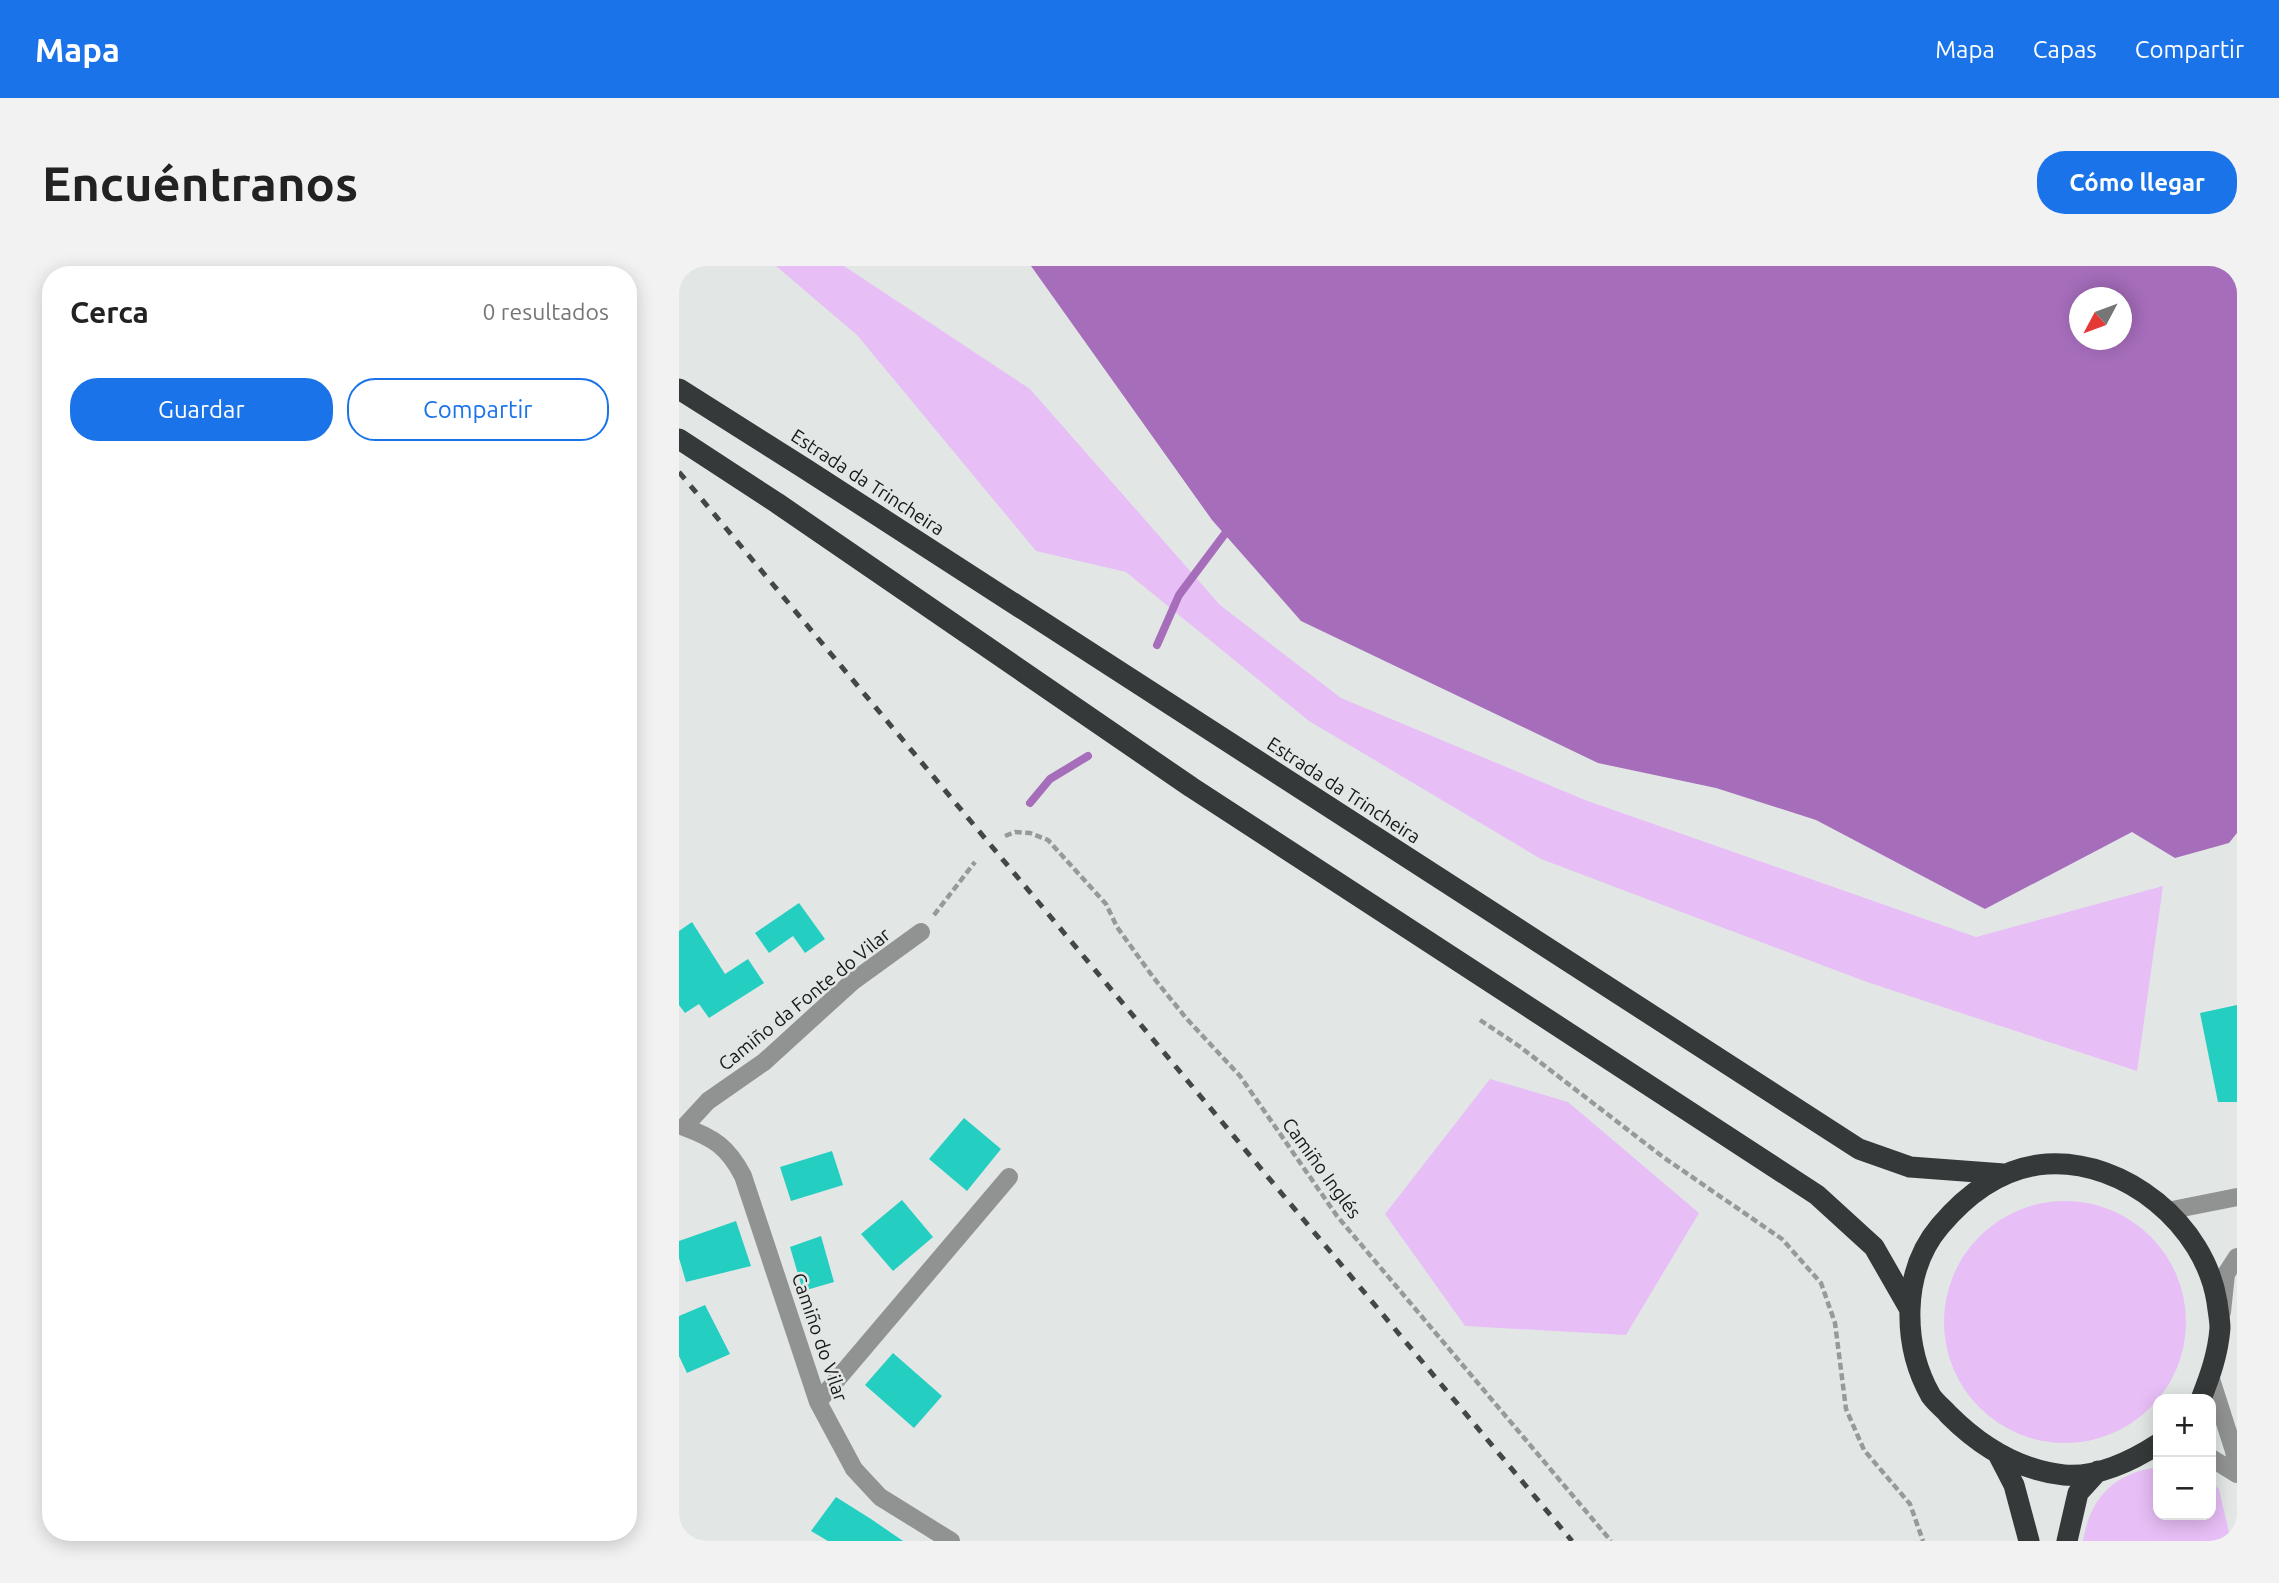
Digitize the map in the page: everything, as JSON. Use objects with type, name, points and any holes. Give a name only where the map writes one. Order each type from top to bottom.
[{"type":"highway","name":"Estrada da Trincheira","points":[[679,389],[1859,1149],[1910,1167],[2004,1174],[2046,1164],[2091,1168],[2133,1185],[2167,1211],[2196,1246],[2214,1286],[2220,1326],[2215,1365],[2203,1394]]},
{"type":"highway","name":"Estrada da Trincheira","points":[[679,439],[777,503],[1191,787],[1817,1195],[1874,1247],[1909,1308]]},
{"type":"highway","name":"Estrada da Trincheira","points":[[2004,1174],[1968,1197],[1938,1229],[1917,1265],[1909,1308],[1914,1353],[1932,1397],[1967,1433],[1998,1454],[2027,1468],[2066,1475],[2098,1471],[2153,1450]]},
{"type":"highway","name":"Estrada da Trincheira","points":[[1998,1454],[2014,1485],[2029,1541]]},
{"type":"highway","points":[[2067,1541],[2078,1493],[2098,1471]]},
{"type":"street","name":"Camiño da Fonte do Vilar","points":[[682,1128],[708,1101],[764,1062],[852,982],[921,932]]},
{"type":"street","name":"Camiño do Vilar","points":[[682,1128],[706,1135],[724,1147],[735,1159],[818,1402],[854,1469],[880,1497],[951,1541]]},
{"type":"street","points":[[818,1402],[1009,1177]]},
{"type":"street","points":[[2167,1211],[2237,1197]]},
{"type":"street","points":[[2220,1326],[2226,1274],[2237,1257]]},
{"type":"street","points":[[2210,1376],[2237,1468]]},
{"type":"street","points":[[2216,1461],[2237,1474]]},
{"type":"path","name":"Camiño Inglés","points":[[1005,836],[1015,832],[1030,833],[1048,840],[1106,904],[1117,927],[1153,977],[1186,1018],[1240,1076],[1337,1216],[1611,1541]]},
{"type":"path","points":[[921,932],[975,862]]},
{"type":"path","points":[[1480,1020],[1519,1046],[1663,1157],[1782,1239],[1821,1283],[1835,1323],[1846,1409],[1864,1450],[1910,1504],[1923,1541]]},
{"type":"shaded area","points":[[776,266],[844,266],[1030,389],[1220,605],[1341,698],[1585,800],[1976,937],[2163,886],[2137,1071],[1867,982],[1541,859],[1309,721],[1126,572],[1036,551],[857,335]]},
{"type":"shaded area","points":[[1031,266],[2237,266],[2237,833],[2229,843],[2175,858],[2132,832],[1985,909],[1816,820],[1716,788],[1598,763],[1301,621],[1212,520]]},
{"type":"shaded area","points":[[1490,1079],[1568,1102],[1699,1213],[1626,1335],[1465,1326],[1385,1214]]},
{"type":"shaded area","points":[[2041,1203],[2089,1203],[2122,1215],[2142,1228],[2159,1245],[2172,1265],[2181,1287],[2185,1310],[2184,1346],[2177,1368],[2162,1394],[2153,1394],[2153,1406],[2132,1423],[2089,1441],[2041,1441],[1998,1423],[1979,1408],[1964,1389],[1946,1346],[1946,1298],[1964,1255],[1979,1236],[1998,1221]]},
{"type":"shaded area","points":[[2153,1468],[2153,1520],[2216,1520],[2216,1486],[2219,1489],[2231,1541],[2083,1541],[2091,1512],[2098,1500],[2117,1482]]},
{"type":"building","points":[[799,903],[825,939],[805,953],[793,936],[769,953],[755,933]]},
{"type":"building","points":[[692,922],[725,974],[748,959],[764,983],[709,1018],[699,1004],[685,1013],[679,1005],[679,931]]},
{"type":"building","points":[[2237,1005],[2237,1102],[2218,1102],[2200,1013]]},
{"type":"building","points":[[964,1118],[1001,1149],[967,1191],[929,1159]]},
{"type":"building","points":[[832,1151],[843,1185],[791,1201],[780,1167]]},
{"type":"building","points":[[902,1200],[933,1237],[893,1271],[861,1234]]},
{"type":"building","points":[[736,1221],[751,1266],[686,1282],[679,1258],[679,1241]]},
{"type":"building","points":[[821,1236],[834,1282],[803,1291],[790,1247]]},
{"type":"building","points":[[705,1305],[730,1354],[687,1373],[679,1356],[679,1316]]},
{"type":"building","points":[[893,1353],[942,1396],[914,1428],[865,1385]]},
{"type":"building","points":[[836,1497],[903,1541],[828,1541],[811,1531]]},
{"type":"waterway","points":[[1157,645],[1179,595],[1230,527]]},
{"type":"waterway","points":[[1030,803],[1050,779],[1088,756]]},
{"type":"railway","points":[[679,472],[1572,1541]]}]
